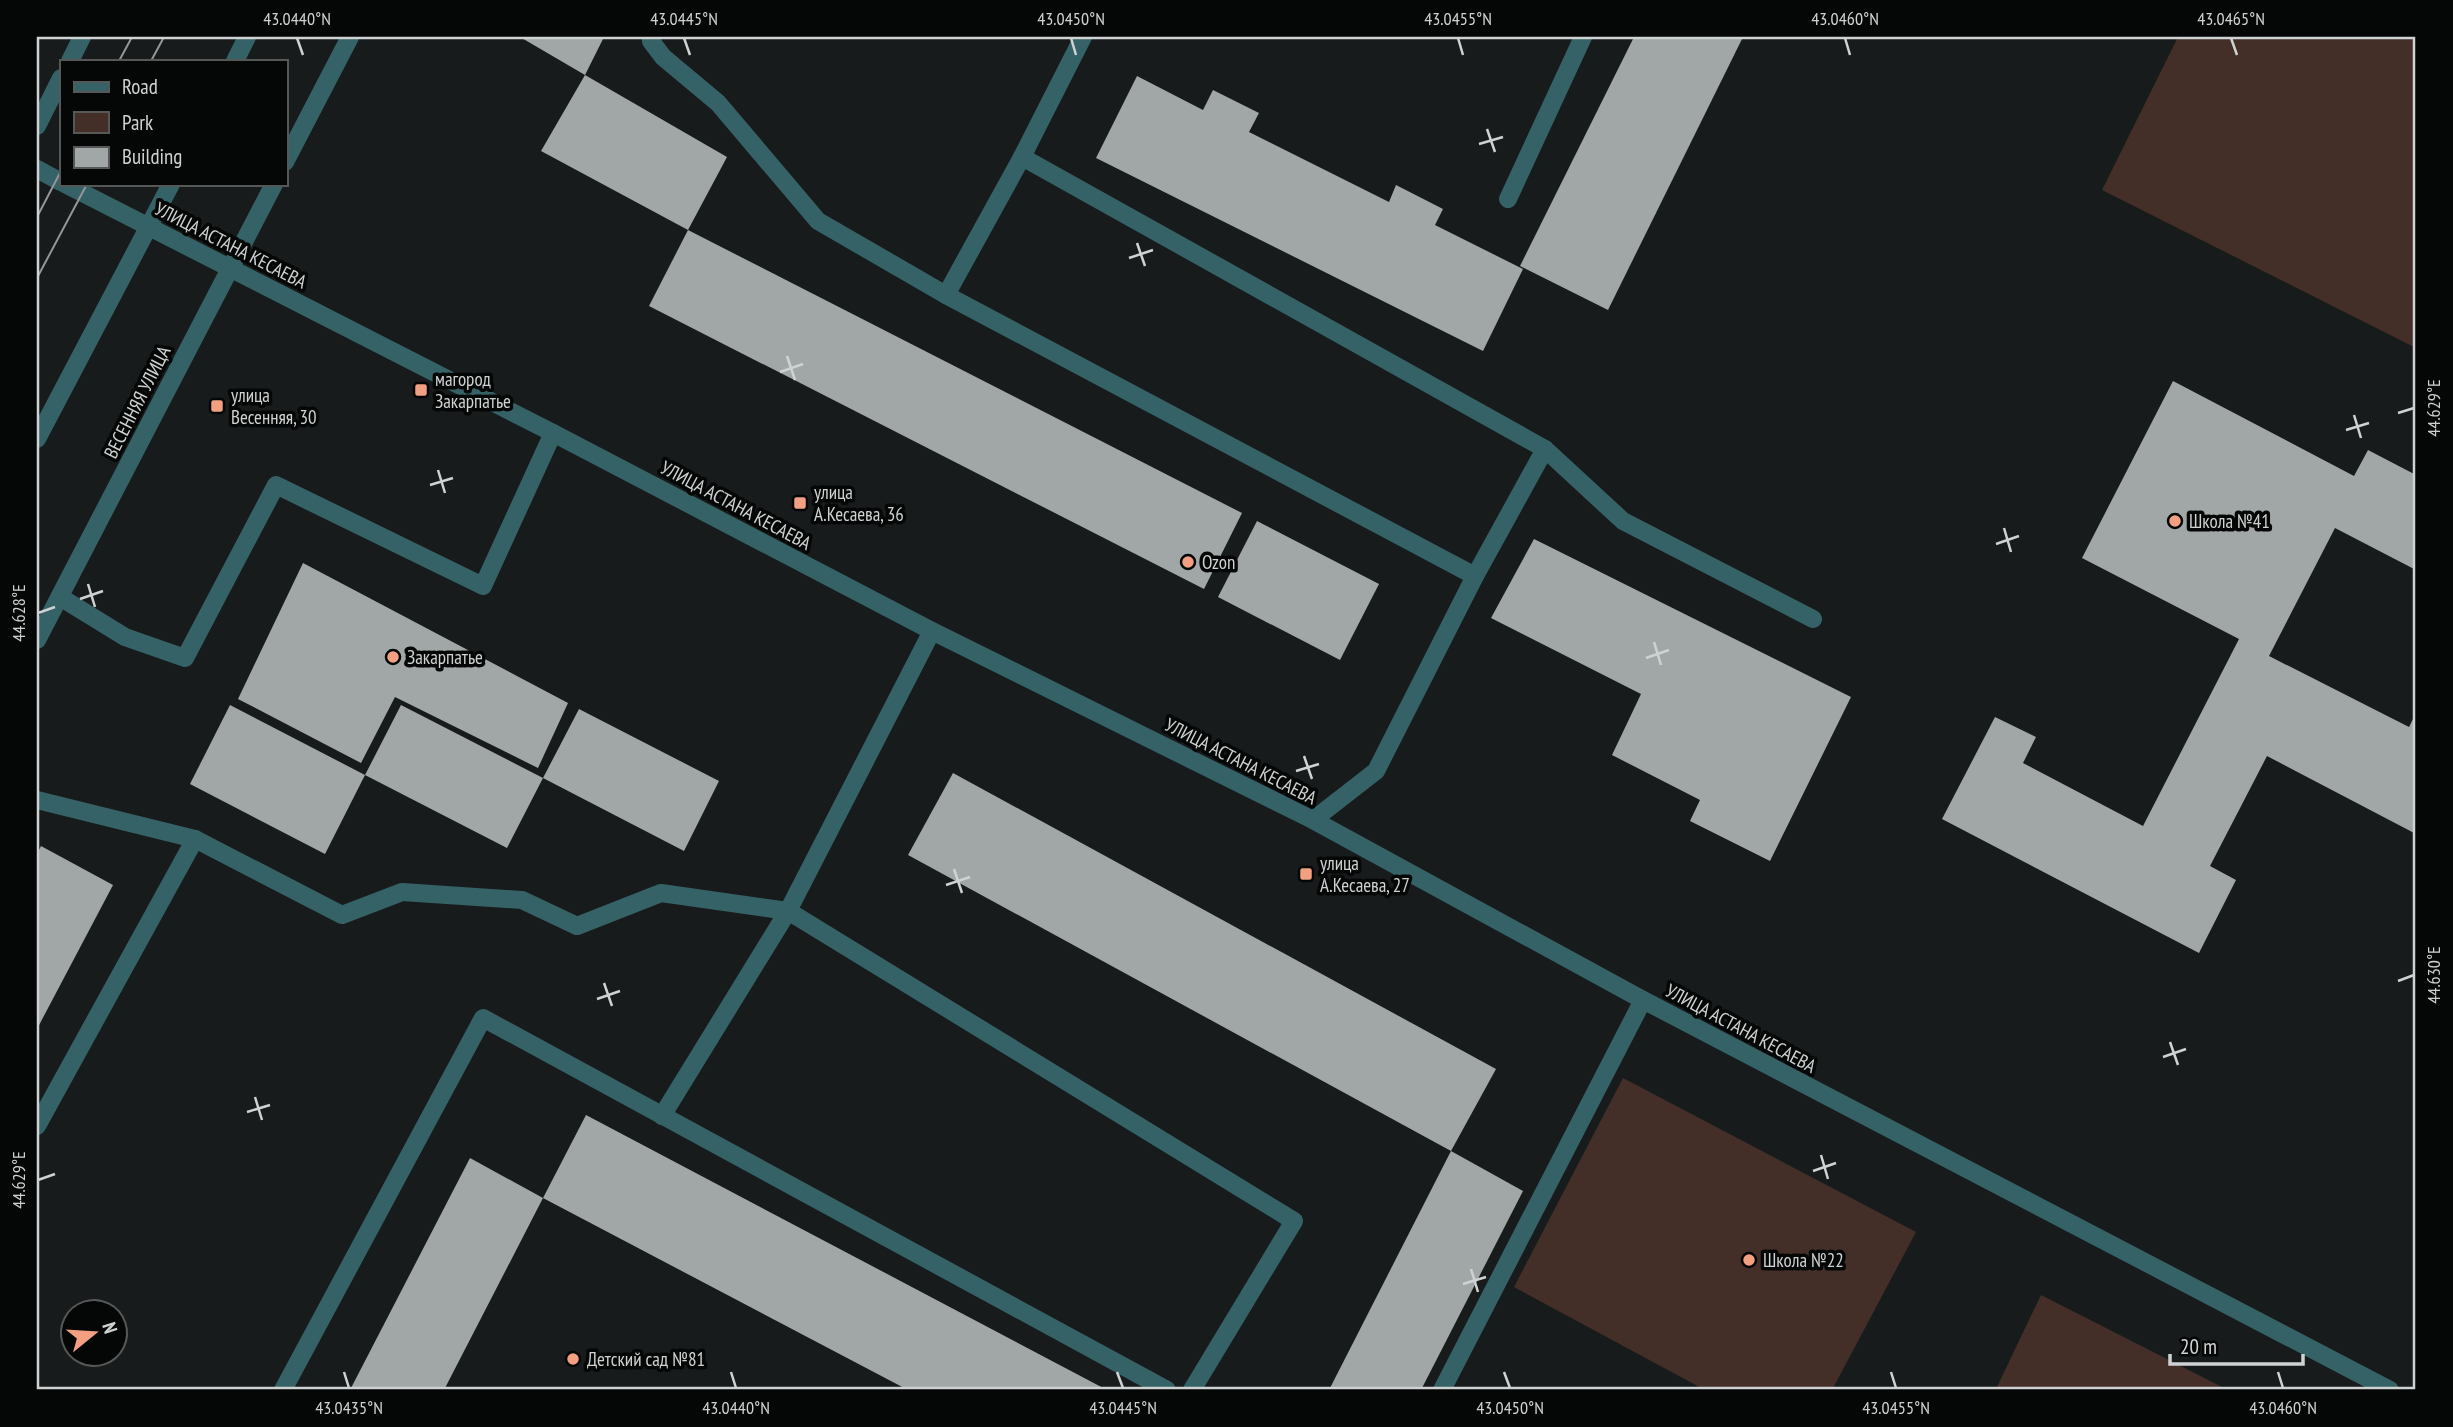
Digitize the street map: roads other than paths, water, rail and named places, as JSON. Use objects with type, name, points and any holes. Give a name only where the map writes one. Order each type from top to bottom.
[{"type":"street","points":[[70,60],[82,37]]},
{"type":"street","points":[[236,60],[247,37]]},
{"type":"street","points":[[287,158],[350,37]]},
{"type":"street","points":[[651,37],[663,57],[718,103],[818,221],[946,295],[1475,576]]},
{"type":"street","points":[[946,295],[1022,157],[1083,37]]},
{"type":"street","points":[[1508,199],[1583,37]]},
{"type":"street","points":[[37,126],[60,80]]},
{"type":"street","points":[[1022,157],[1545,449],[1623,522],[1813,618]]},
{"type":"street","name":"УЛИЦА АСТАНА КЕСАЕВА","points":[[37,169],[60,181]]},
{"type":"street","name":"УЛИЦА АСТАНА КЕСАЕВА","points":[[69,186],[553,433],[932,631],[1313,820],[1643,1000],[2390,1390]]},
{"type":"street","points":[[37,439],[170,186]]},
{"type":"street","name":"ВЕСЕННЯЯ УЛИЦА","points":[[37,640],[273,186]]},
{"type":"street","points":[[60,597],[125,636],[184,657],[276,485],[483,586],[553,433]]},
{"type":"street","points":[[1313,820],[1376,771],[1475,576],[1545,449]]},
{"type":"street","points":[[662,1116],[788,911],[932,631]]},
{"type":"street","points":[[37,800],[195,839],[342,915],[402,892],[522,900],[578,926],[661,892],[788,911],[1294,1221],[1192,1390]]},
{"type":"street","points":[[37,1126],[195,839]]},
{"type":"street","points":[[1442,1390],[1643,1000]]},
{"type":"street","points":[[283,1390],[483,1018],[1167,1390]]},
{"type":"tram line","points":[[120,60],[132,37]]},
{"type":"tram line","points":[[152,60],[164,37]]},
{"type":"tram line","points":[[37,217],[60,173]]},
{"type":"tram line","points":[[37,278],[86,186]]},
{"type":"place","name":"магород Закарпатье","points":[[421,390]]},
{"type":"place","name":"улица Весенняя, 30","points":[[217,406]]},
{"type":"place","name":"улица А.Кесаева, 36","points":[[800,503]]},
{"type":"place","name":"Школа №41","points":[[2175,521]]},
{"type":"place","name":"Ozon","points":[[1188,562]]},
{"type":"place","name":"Закарпатье","points":[[393,657]]},
{"type":"place","name":"улица А.Кесаева, 27","points":[[1306,874]]},
{"type":"place","name":"Школа №22","points":[[1749,1260]]},
{"type":"place","name":"Детский сад №81","points":[[573,1359]]}]
